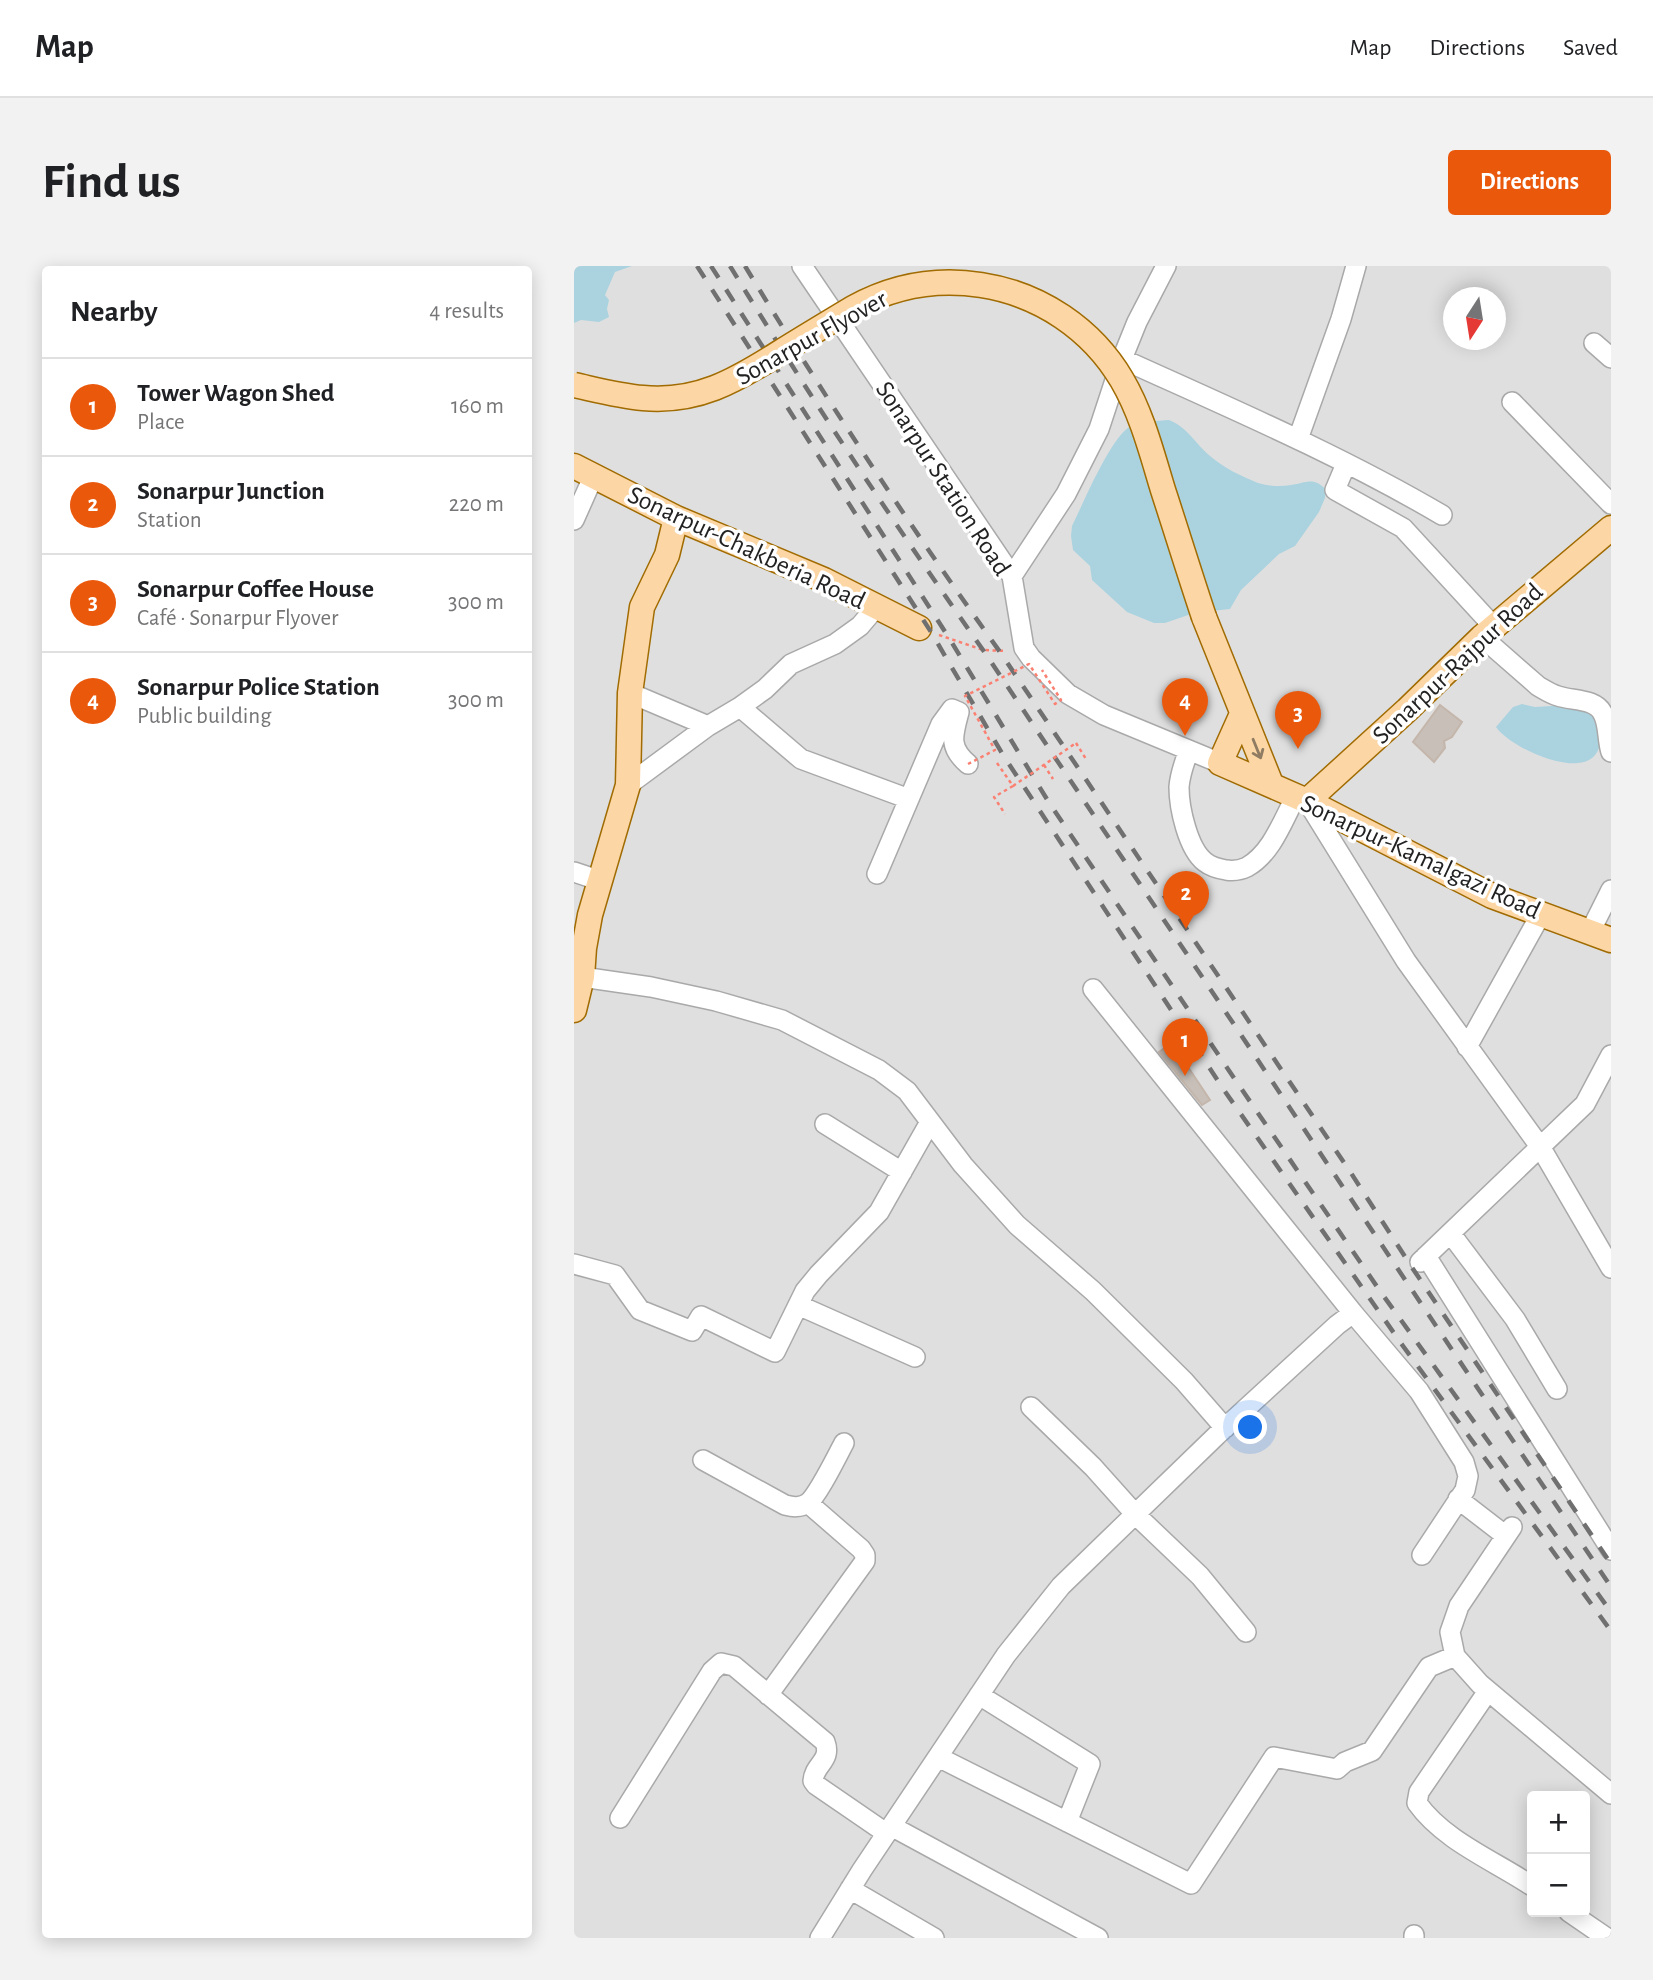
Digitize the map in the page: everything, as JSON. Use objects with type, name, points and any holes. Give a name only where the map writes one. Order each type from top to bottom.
[{"type":"main road","name":"Sonarpur Flyover","points":[[574,385],[644,398],[696,395],[716,389],[741,376],[872,298],[888,291],[939,282],[964,283],[1012,292],[1062,316],[1104,354],[1134,404],[1204,617],[1271,785]]},
{"type":"main road","name":"Sonarpur-Chakberia Road","points":[[584,471],[676,518],[824,580],[919,628]]},
{"type":"main road","points":[[574,1010],[582,977],[590,915],[628,785],[630,693],[642,607],[667,555],[676,518]]},
{"type":"main road","name":"Sonarpur-Rajpur Road","points":[[1301,798],[1407,710],[1488,632],[1611,528]]},
{"type":"main road","points":[[1242,714],[1220,763],[1271,785]]},
{"type":"main road","name":"Sonarpur-Kamalgazi Road","points":[[1271,785],[1492,895],[1601,936]]},
{"type":"street","name":"Sonarpur Station Road","points":[[802,266],[1012,576],[1024,648],[1042,670],[1068,694],[1104,715],[1220,763]]},
{"type":"street","points":[[1012,576],[1066,494],[1099,429],[1137,322],[1166,266]]},
{"type":"street","points":[[1298,439],[1341,319],[1356,266]]},
{"type":"street","points":[[1594,343],[1611,358]]},
{"type":"street","points":[[1122,359],[1298,439],[1442,515]]},
{"type":"street","points":[[1512,402],[1611,504]]},
{"type":"street","points":[[1346,464],[1335,490],[1403,528],[1488,632],[1538,686],[1558,696],[1593,704],[1601,709],[1611,752]]},
{"type":"street","points":[[574,520],[584,471]]},
{"type":"street","points":[[628,785],[708,726],[765,689],[791,664],[835,644],[860,626],[877,606]]},
{"type":"street","points":[[630,693],[708,726]]},
{"type":"street","points":[[740,707],[801,759],[909,799]]},
{"type":"street","points":[[877,874],[941,724],[952,709],[959,712],[953,736],[957,754],[968,764]]},
{"type":"street","points":[[1189,750],[1181,773],[1181,807],[1193,846],[1206,863],[1222,869],[1247,867],[1272,841],[1301,798],[1406,961],[1541,1148],[1611,1268]]},
{"type":"street","points":[[574,872],[601,881]]},
{"type":"street","points":[[1601,936],[1611,890]]},
{"type":"street","points":[[1468,1046],[1541,914]]},
{"type":"street","points":[[582,977],[690,995],[782,1020],[879,1070],[907,1091],[963,1165],[1017,1225],[1093,1291],[1184,1381],[1225,1428]]},
{"type":"street","points":[[1093,989],[1353,1313],[1419,1391],[1464,1462],[1468,1476],[1465,1490],[1422,1555]]},
{"type":"street","points":[[1611,1055],[1585,1104],[1423,1259],[1611,1550]]},
{"type":"street","points":[[574,1264],[615,1275],[640,1310],[692,1331],[701,1316],[775,1352],[805,1291],[879,1212],[930,1122]]},
{"type":"street","points":[[825,1124],[902,1172]]},
{"type":"street","points":[[1451,1234],[1514,1319],[1557,1389]]},
{"type":"street","points":[[798,1305],[915,1357]]},
{"type":"street","points":[[820,1938],[1006,1655],[1061,1586],[1225,1428],[1353,1313]]},
{"type":"street","points":[[1031,1407],[1093,1467],[1136,1515],[1200,1576],[1247,1632]]},
{"type":"street","points":[[703,1460],[785,1505],[796,1507],[808,1503],[844,1443]]},
{"type":"street","points":[[1458,1499],[1509,1531],[1459,1606],[1450,1632],[1455,1656],[1488,1692],[1611,1794]]},
{"type":"street","points":[[768,1695],[865,1561],[861,1549],[808,1503]]},
{"type":"street","points":[[938,1757],[1191,1884],[1274,1756],[1337,1769],[1345,1762],[1372,1751],[1429,1667],[1455,1656]]},
{"type":"street","points":[[620,1818],[712,1671],[721,1663],[734,1666],[825,1742],[827,1755],[813,1774],[816,1785],[889,1830],[1098,1938]]},
{"type":"street","points":[[1488,1692],[1419,1792],[1417,1803],[1426,1815],[1466,1846],[1527,1883]]},
{"type":"street","points":[[979,1695],[1090,1764],[1067,1822]]},
{"type":"street","points":[[850,1889],[934,1938]]},
{"type":"street","points":[[1576,1917],[1607,1938]]},
{"type":"path","points":[[919,628],[983,650],[1000,652],[1024,648]]},
{"type":"path","points":[[968,764],[995,750],[965,696],[1029,664],[1055,704],[1060,700],[1042,670]]},
{"type":"path","points":[[1005,814],[994,797],[1076,743],[1086,760]]},
{"type":"path","points":[[998,763],[1013,786]]},
{"type":"path","points":[[1044,765],[1053,779]]},
{"type":"shaded area","points":[[574,266],[1611,266],[1611,1938],[574,1938]]},
{"type":"water","points":[[574,266],[632,266],[615,272],[605,295],[609,300],[609,317],[599,322],[581,320],[574,323]]},
{"type":"water","points":[[1169,420],[1186,431],[1215,460],[1245,478],[1274,486],[1314,482],[1326,490],[1319,512],[1295,546],[1279,554],[1241,590],[1230,609],[1194,613],[1165,623],[1154,623],[1127,612],[1092,580],[1090,566],[1073,550],[1071,536],[1072,526],[1098,472],[1123,432],[1140,423]]},
{"type":"water","points":[[1522,704],[1535,707],[1568,705],[1595,710],[1600,734],[1599,748],[1592,758],[1580,763],[1565,763],[1548,759],[1516,744],[1496,727],[1513,707]]},
{"type":"building","points":[[1440,705],[1462,722],[1452,737],[1444,741],[1445,748],[1434,762],[1413,742]]},
{"type":"building","points":[[1172,1043],[1210,1100],[1202,1105],[1159,1052]]},
{"type":"railway","points":[[697,266],[931,632],[1003,755],[1224,1090],[1403,1346],[1611,1631]]},
{"type":"railway","points":[[711,266],[949,638],[1048,801],[1380,1291],[1611,1612]]},
{"type":"railway","points":[[730,266],[885,508],[1611,1587]]},
{"type":"railway","points":[[745,266],[933,557],[1351,1173],[1611,1564]]},
{"type":"place","name":"Sonarpur Police Station","points":[[1185,736]]},
{"type":"place","name":"Sonarpur Coffee House","points":[[1298,749]]},
{"type":"place","name":"Sonarpur Junction","points":[[1186,929]]},
{"type":"place","name":"Tower Wagon Shed","points":[[1185,1076]]}]
